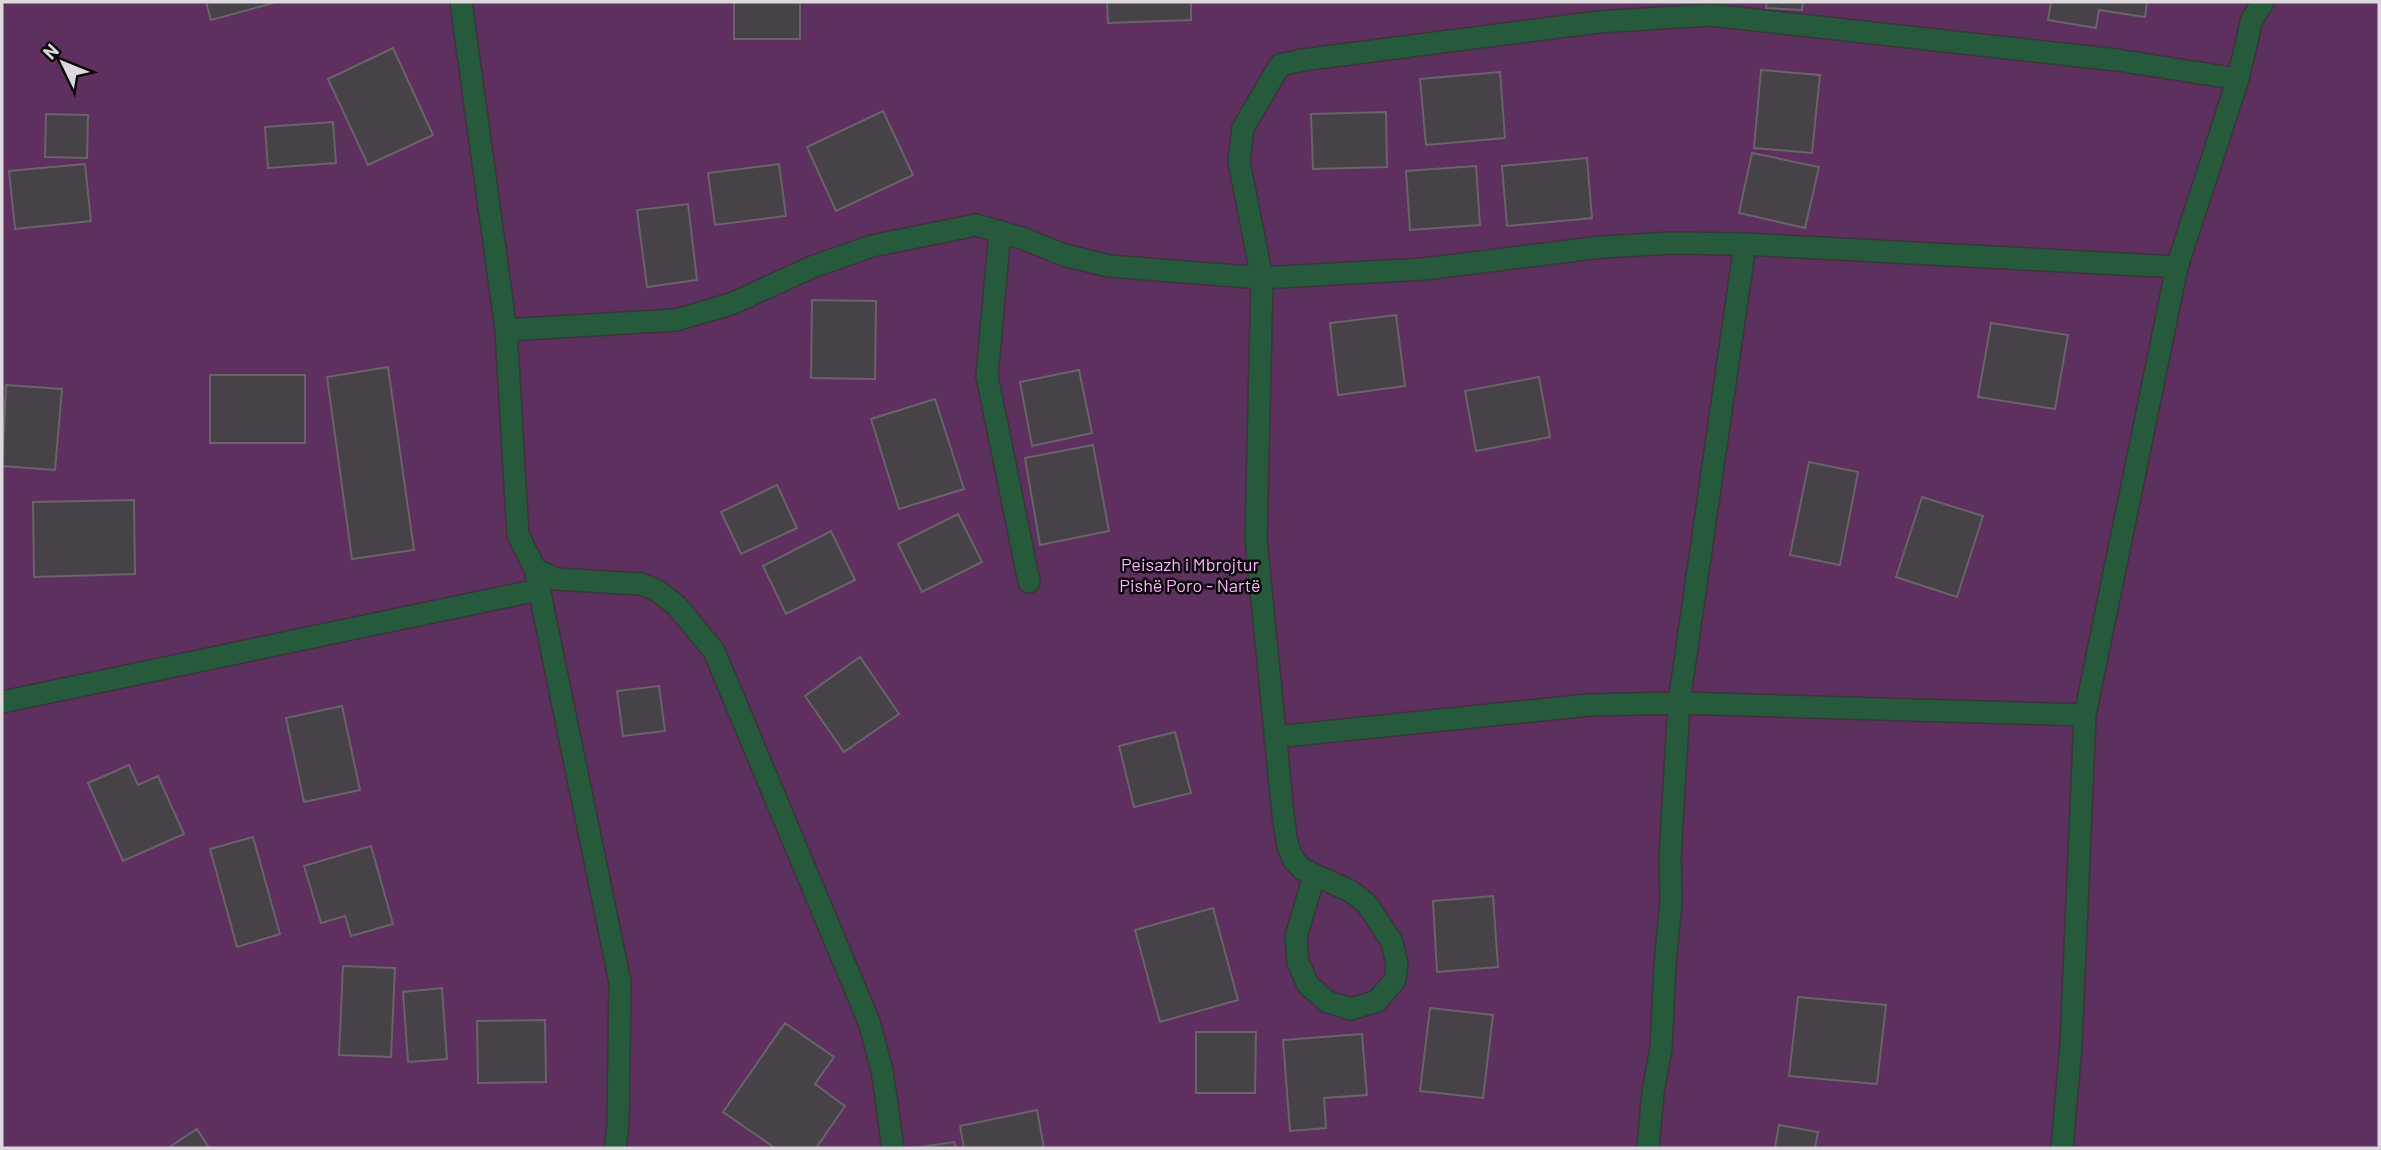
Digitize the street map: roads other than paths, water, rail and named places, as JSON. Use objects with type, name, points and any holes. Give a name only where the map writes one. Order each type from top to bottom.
[{"type":"street","points":[[461,2],[506,330],[519,535],[535,569],[620,982],[618,1125],[615,1148]]},
{"type":"street","points":[[2062,1148],[2071,1045],[2085,715],[2177,267],[2238,79],[2252,19],[2263,2]]},
{"type":"street","points":[[1314,876],[1296,937],[1298,962],[1308,985],[1328,1002],[1351,1009],[1377,1001],[1395,980],[1397,964],[1392,942],[1367,904],[1350,891],[1302,869],[1293,859],[1287,843],[1275,737],[1256,539],[1262,278],[1239,162],[1243,128],[1280,65],[1598,22],[1710,15],[2117,60],[2238,79]]},
{"type":"street","points":[[506,330],[676,320],[730,304],[812,267],[872,246],[976,225],[1064,255],[1109,266],[1262,278],[1424,270],[1602,247],[1673,243],[1745,244],[2177,267]]},
{"type":"street","points":[[1000,231],[987,376],[1029,582]]},
{"type":"street","points":[[1648,1148],[1653,1092],[1661,1048],[1671,902],[1670,857],[1679,703],[1745,244]]},
{"type":"street","points":[[535,569],[556,579],[641,584],[658,591],[686,615],[714,651],[869,1022],[882,1070],[893,1148]]},
{"type":"street","points":[[2,702],[538,590]]},
{"type":"street","points":[[1275,737],[1589,705],[1679,703],[2085,715]]},
{"type":"park label","name":"Peisazh i Mbrojtur Pishë Poro - Nartë","points":[[1190,575]]}]
